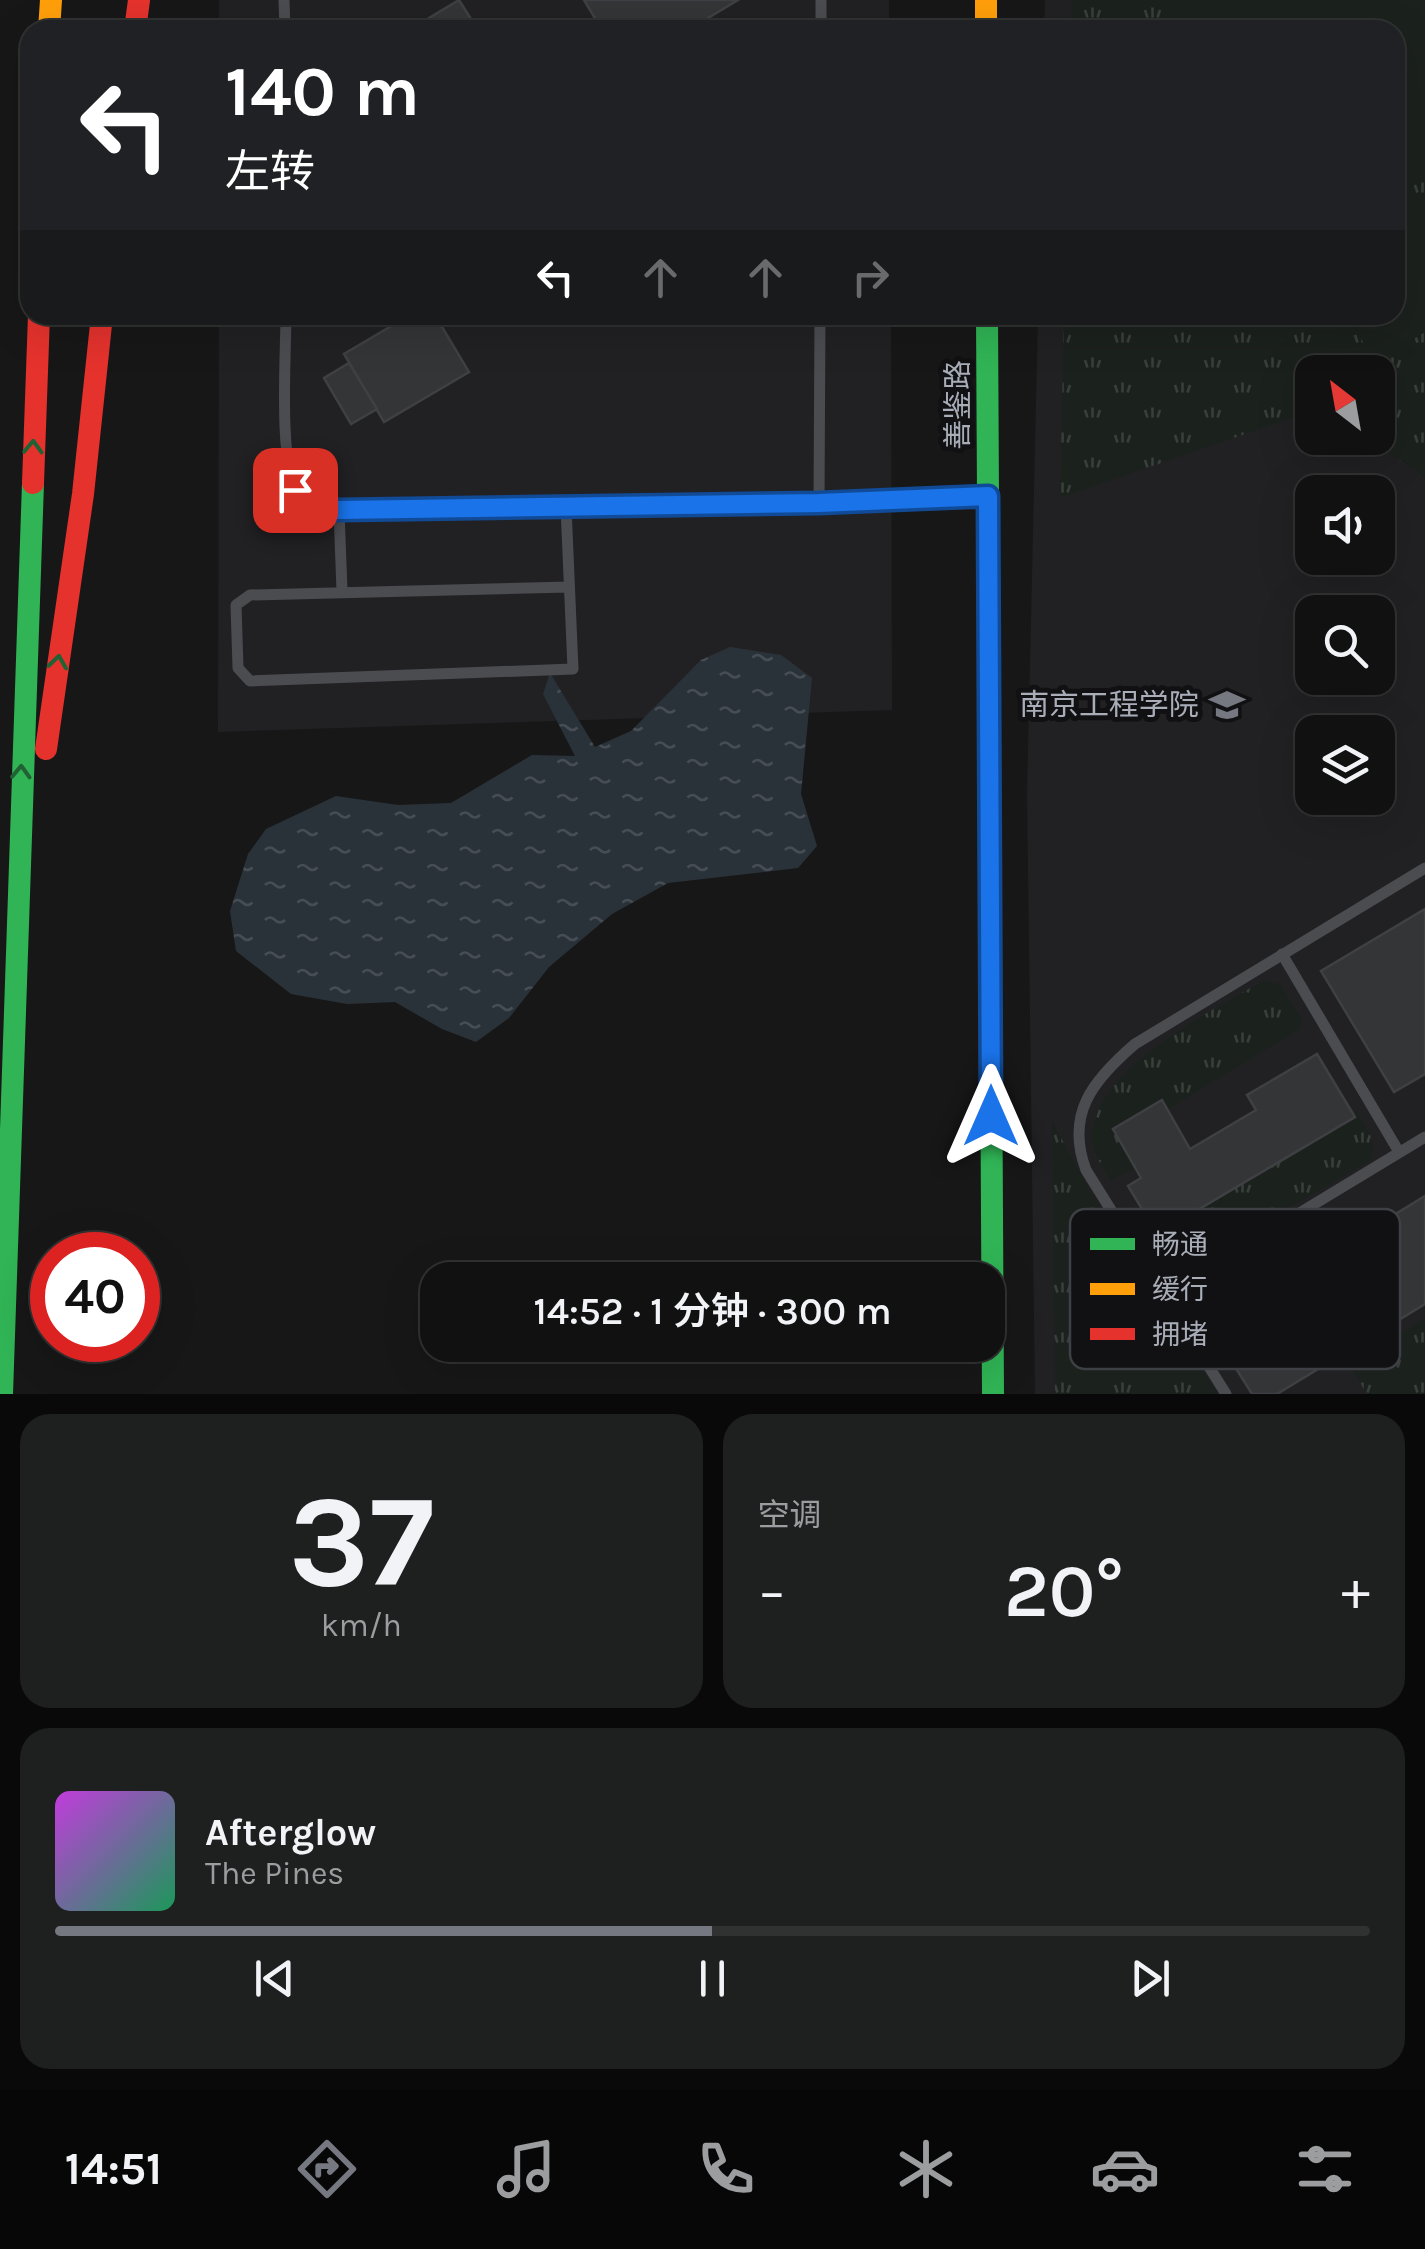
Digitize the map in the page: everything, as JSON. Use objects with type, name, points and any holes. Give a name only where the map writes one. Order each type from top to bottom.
[{"type":"main road","points":[[2,1394],[38,325]]},
{"type":"main road","points":[[14,967],[83,494],[101,325]]},
{"type":"main road","name":"善鉴路","points":[[987,325],[992,1394]]},
{"type":"lane","points":[[286,325],[286,458],[295,490],[313,507],[339,510],[819,503],[988,496]]},
{"type":"lane","points":[[819,503],[820,325]]},
{"type":"lane","points":[[566,507],[572,669],[250,681],[238,668],[236,605],[250,595],[568,586]]},
{"type":"lane","points":[[339,510],[342,591]]},
{"type":"lane","points":[[1110,1209],[1086,1170],[1076,1144],[1078,1125],[1090,1092],[1111,1064],[1134,1044],[1425,868]]},
{"type":"lane","points":[[1282,954],[1399,1152]]},
{"type":"lane","points":[[1305,1209],[1425,1137]]},
{"type":"lane","points":[[1210,1369],[1226,1394]]},
{"type":"shaded area","points":[[219,0],[889,0],[889,20],[219,20]]},
{"type":"shaded area","name":"南京工程学院","points":[[1045,0],[1425,0],[1425,1394],[1035,1394],[1027,794],[1038,325],[1405,325],[1405,20],[1044,20]]},
{"type":"shaded area","points":[[219,325],[891,325],[892,710],[218,732]]},
{"type":"green space","points":[[1071,0],[1182,0],[1194,20],[1071,20]]},
{"type":"green space","points":[[1182,0],[1425,0],[1425,178],[1405,189],[1405,20],[1194,20]]},
{"type":"green space","points":[[1425,178],[1425,222],[1405,234],[1405,189]]},
{"type":"green space","points":[[1425,222],[1425,332],[1387,355],[1371,355],[1353,325],[1405,325],[1405,234]]},
{"type":"green space","points":[[1064,325],[1353,325],[1371,355],[1295,355],[1295,417],[1060,498]]},
{"type":"green space","points":[[1425,332],[1425,481],[1415,469],[1391,455],[1395,455],[1395,355],[1385,355]]},
{"type":"green space","points":[[1264,980],[1280,984],[1302,1019],[1300,1029],[1121,1138],[1138,1166],[1111,1181],[1096,1155],[1092,1138],[1097,1113],[1111,1089],[1133,1066],[1187,1025]]},
{"type":"green space","points":[[1356,1112],[1372,1141],[1370,1161],[1287,1209],[1191,1209]]},
{"type":"green space","points":[[1052,1121],[1102,1209],[1070,1209],[1070,1369],[1202,1369],[1218,1394],[1055,1394]]},
{"type":"green space","points":[[1425,1318],[1425,1394],[1367,1394],[1351,1369],[1400,1369],[1400,1333]]},
{"type":"water","points":[[730,647],[781,655],[812,678],[801,794],[817,846],[798,868],[668,883],[612,914],[549,967],[509,1018],[476,1042],[442,1029],[395,1002],[347,1004],[291,994],[236,951],[230,911],[248,854],[266,829],[336,796],[398,805],[451,803],[532,755],[575,756],[543,694],[550,673],[595,747],[631,731],[701,660]]},
{"type":"building","points":[[459,0],[472,20],[426,20]]},
{"type":"building","points":[[584,0],[738,0],[705,20],[596,20]]},
{"type":"building","points":[[393,325],[441,325],[469,372],[384,422],[344,354]]},
{"type":"building","points":[[349,363],[377,409],[351,424],[324,378]]},
{"type":"building","points":[[1425,909],[1425,1074],[1394,1092],[1321,971]]},
{"type":"building","points":[[1317,1054],[1355,1117],[1199,1209],[1142,1209],[1128,1186],[1141,1178],[1113,1129],[1162,1100],[1190,1149],[1256,1110],[1247,1095]]},
{"type":"building","points":[[1425,1196],[1425,1304],[1400,1319],[1400,1211]]},
{"type":"building","points":[[1236,1369],[1318,1369],[1277,1394],[1252,1394]]},
{"type":"traffic: fast","points":[[987,325],[993,1394]]},
{"type":"traffic: fast","points":[[2,1394],[33,483]]},
{"type":"traffic: slow","points":[[50,20],[51,0]]},
{"type":"traffic: slow","points":[[986,0],[986,20]]},
{"type":"traffic: jam","points":[[136,20],[139,0]]},
{"type":"traffic: jam","points":[[33,483],[39,325]]},
{"type":"traffic: jam","points":[[46,749],[83,494],[101,325]]},
{"type":"place","name":"南京工程学院","points":[[1227,705]]},
{"type":"route","points":[[295,490],[313,507],[339,510],[819,503],[988,496],[991,1116]]}]
